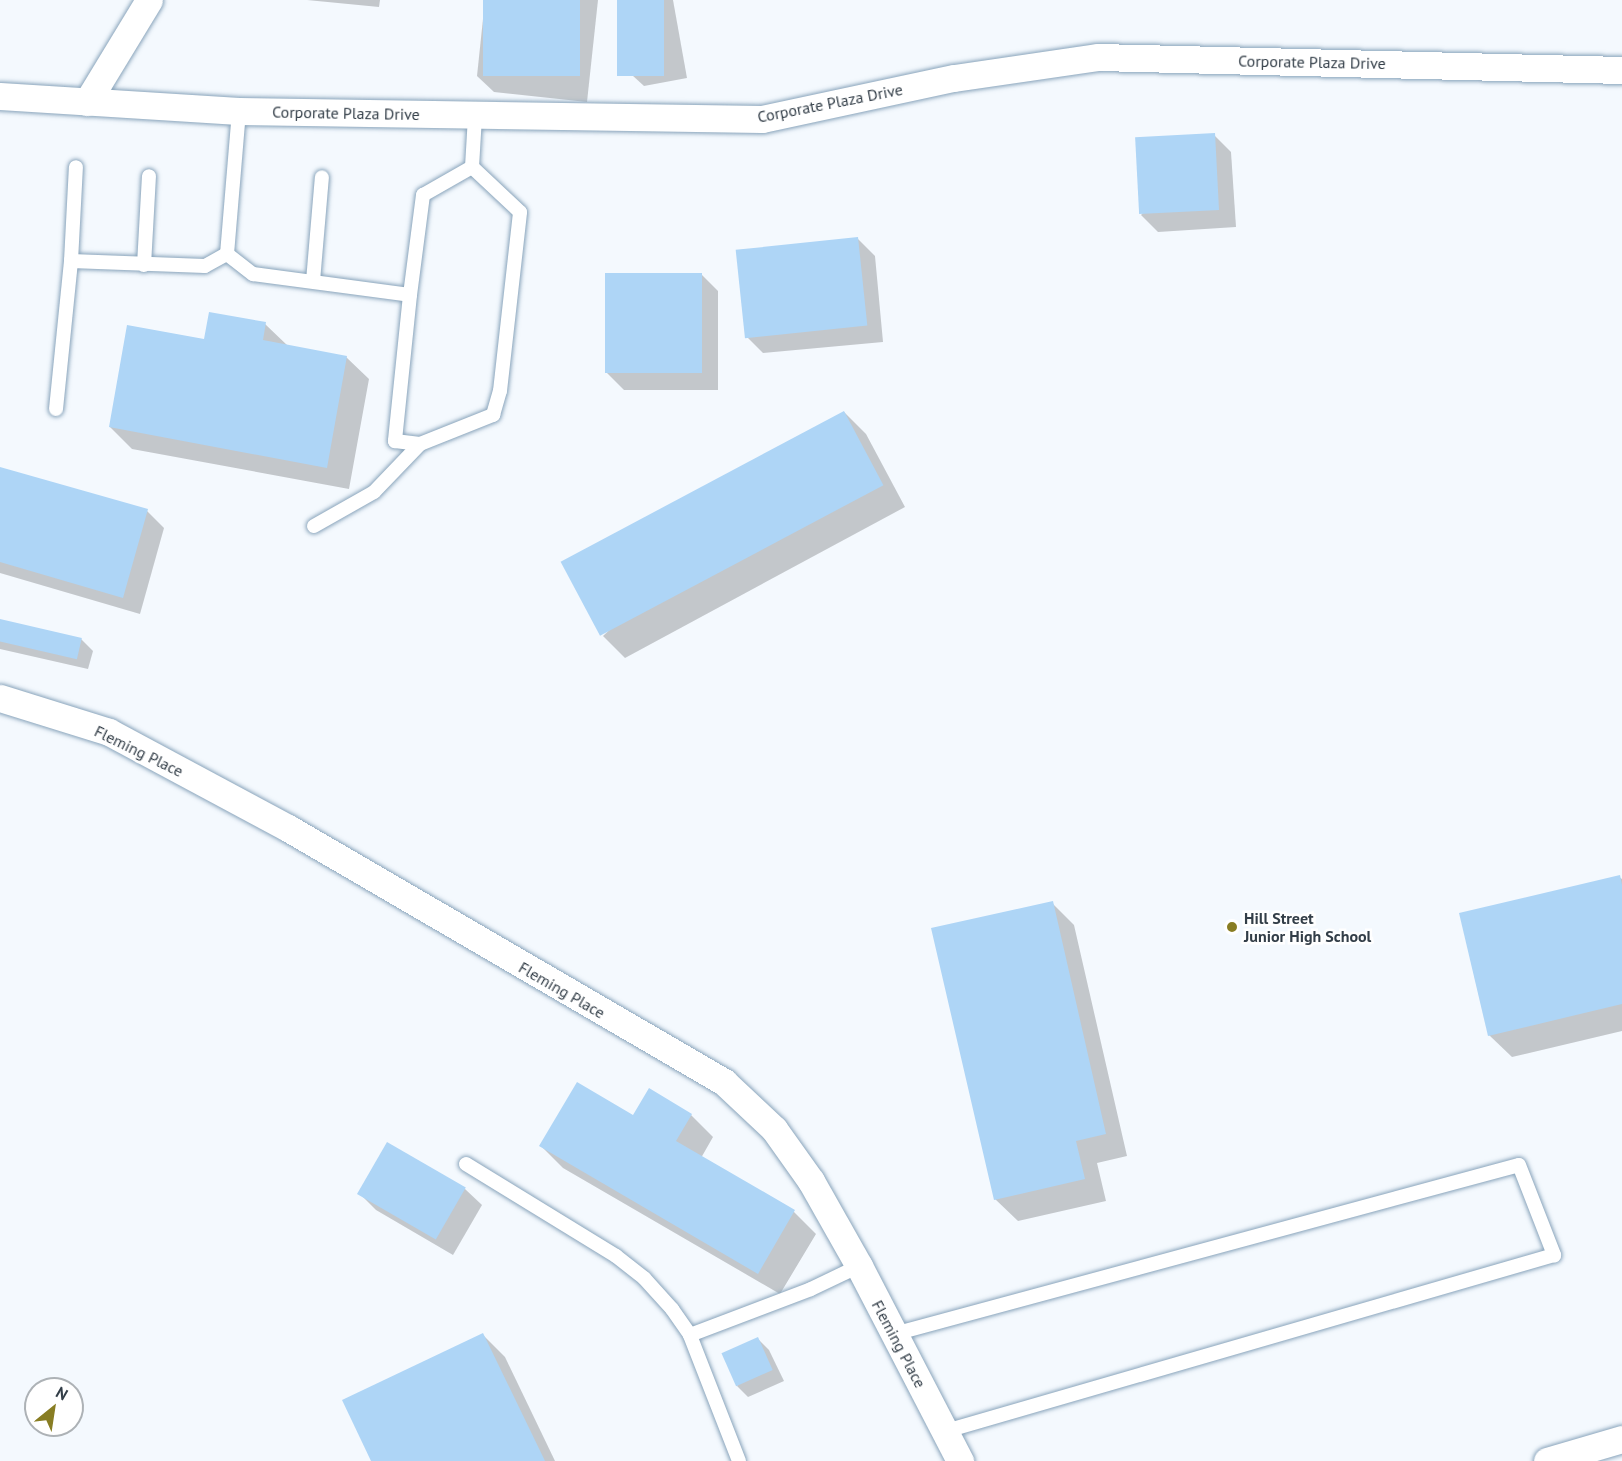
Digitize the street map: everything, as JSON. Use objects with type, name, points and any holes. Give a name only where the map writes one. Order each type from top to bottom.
[{"type":"street","points":[[87,102],[149,0]]},
{"type":"street","name":"Corporate Plaza Drive","points":[[0,96],[239,111],[762,119],[954,78],[1098,57],[1622,70]]},
{"type":"street","name":"Fleming Place","points":[[0,698],[109,732],[288,828],[724,1082],[774,1129],[811,1181],[859,1266],[960,1461]]},
{"type":"street","points":[[1556,1460],[1622,1439]]},
{"type":"lane","points":[[227,254],[239,111]]},
{"type":"lane","points":[[472,167],[475,116]]},
{"type":"lane","points":[[56,409],[71,261],[76,167]]},
{"type":"lane","points":[[420,444],[395,441],[423,195],[472,167]]},
{"type":"lane","points":[[314,526],[374,492],[420,444],[493,415],[500,391],[520,212],[472,167]]},
{"type":"lane","points":[[144,265],[149,176]]},
{"type":"lane","points":[[313,281],[322,177]]},
{"type":"lane","points":[[71,261],[205,266],[227,254]]},
{"type":"lane","points":[[227,254],[253,274],[410,295]]},
{"type":"lane","points":[[466,1164],[616,1256],[644,1278],[672,1309],[690,1335],[739,1461]]},
{"type":"lane","points":[[894,1334],[1519,1165],[1554,1255],[946,1431]]},
{"type":"lane","points":[[690,1335],[811,1289],[859,1266]]},
{"type":"building","points":[[483,0],[580,0],[580,76],[483,76]]},
{"type":"building","points":[[617,0],[664,0],[664,76],[617,76]]},
{"type":"building","points":[[1215,133],[1219,210],[1139,214],[1135,137]]},
{"type":"building","points":[[858,237],[867,326],[745,338],[736,250]]},
{"type":"building","points":[[605,273],[702,273],[702,373],[605,373]]},
{"type":"building","points":[[209,312],[266,322],[263,340],[347,356],[327,468],[109,427],[127,325],[204,339]]},
{"type":"building","points":[[844,411],[883,485],[600,636],[561,562]]},
{"type":"building","points":[[0,467],[148,509],[123,598],[0,562]]},
{"type":"building","points":[[0,619],[82,638],[77,659],[0,642]]},
{"type":"building","points":[[1620,875],[1622,885],[1622,1004],[1488,1036],[1459,913]]},
{"type":"building","points":[[1053,901],[1106,1134],[1076,1141],[1085,1179],[994,1200],[931,928]]},
{"type":"building","points":[[577,1082],[633,1115],[649,1088],[692,1114],[676,1141],[795,1210],[758,1274],[539,1146]]},
{"type":"building","points":[[387,1142],[466,1188],[436,1239],[357,1194]]},
{"type":"building","points":[[483,1333],[545,1461],[371,1461],[342,1400]]},
{"type":"building","points":[[758,1337],[773,1370],[736,1386],[721,1353]]},
{"type":"place","name":"Hill Street Junior High School","points":[[1232,927]]}]
